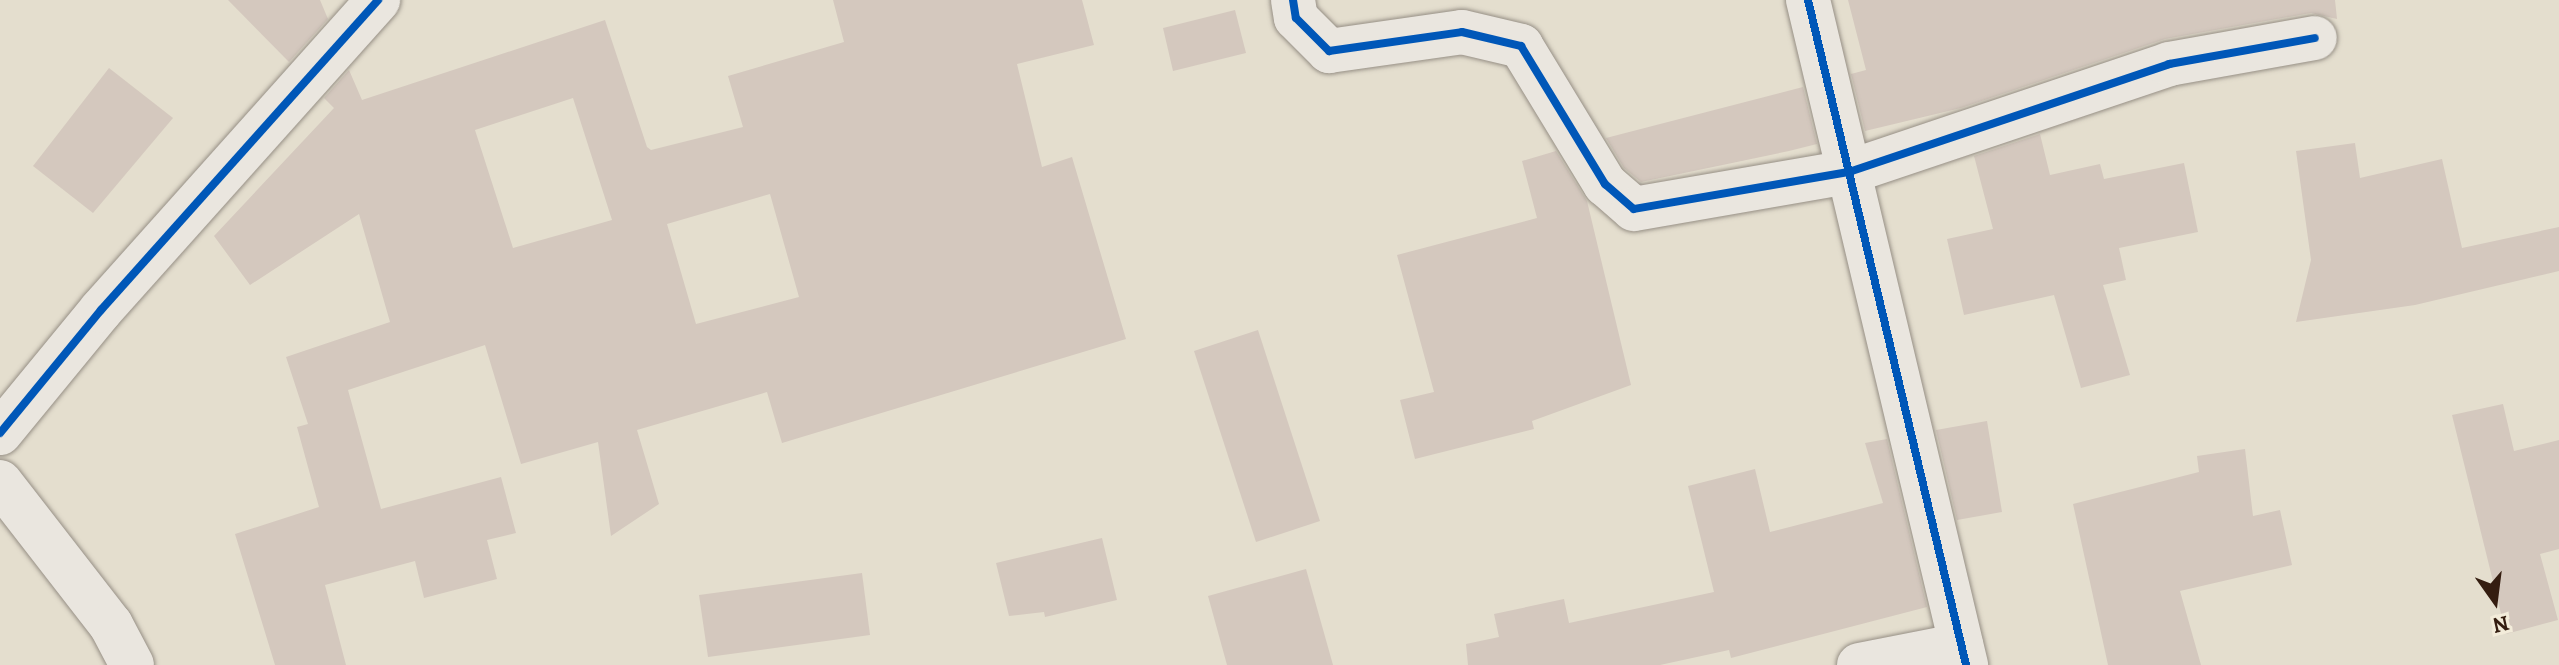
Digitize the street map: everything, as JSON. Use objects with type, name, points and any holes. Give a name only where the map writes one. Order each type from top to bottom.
[{"type":"street","points":[[0,433],[101,310],[378,0]]},
{"type":"street","points":[[1293,0],[1296,18],[1329,51],[1462,32],[1521,46],[1605,184],[1634,209],[1849,172],[2169,64],[2315,38]]},
{"type":"street","points":[[1808,0],[1964,655],[1859,665]]},
{"type":"street","points":[[0,482],[111,625],[132,665]]},
{"type":"building","points":[[228,0],[320,0],[328,19],[289,62]]},
{"type":"building","points":[[833,0],[1082,0],[1094,45],[1017,64],[1042,167],[1072,157],[1126,339],[782,443],[767,392],[637,430],[659,504],[611,536],[598,442],[521,464],[485,345],[348,390],[381,509],[501,477],[516,533],[487,540],[497,579],[424,598],[415,561],[325,585],[346,665],[275,665],[235,534],[319,507],[297,427],[308,424],[286,357],[390,322],[359,214],[250,285],[214,236],[334,108],[324,98],[349,70],[362,100],[605,20],[647,147],[651,150],[743,127],[728,76],[844,42]],"holes":[[[573,98],[612,220],[513,248],[475,130]],[[770,194],[799,297],[696,324],[667,224]]]},
{"type":"building","points":[[1848,0],[2335,0],[2337,19],[2311,13],[2165,39],[1961,108],[1865,131],[1851,74],[1866,70]]},
{"type":"building","points":[[1235,10],[1246,53],[1173,71],[1163,28]]},
{"type":"building","points":[[109,68],[173,118],[93,213],[33,166]]},
{"type":"building","points":[[1803,87],[1817,144],[1641,182],[1624,168],[1606,138]]},
{"type":"building","points":[[2040,134],[2050,175],[2100,164],[2104,179],[2184,163],[2198,232],[2119,248],[2126,280],[2103,285],[2130,375],[2081,388],[2054,295],[1964,315],[1947,239],[1993,229],[1974,156]]},
{"type":"building","points":[[2355,143],[2360,178],[2442,159],[2462,248],[2559,227],[2559,271],[2415,305],[2296,322],[2311,260],[2296,151]]},
{"type":"building","points":[[1556,151],[1587,201],[1631,385],[1532,421],[1534,429],[1415,459],[1400,400],[1434,392],[1397,255],[1537,218],[1522,161]]},
{"type":"building","points":[[1258,330],[1320,521],[1256,542],[1194,351]]},
{"type":"building","points":[[2503,404],[2514,451],[2559,440],[2559,549],[2540,554],[2558,620],[2506,634],[2452,415]]},
{"type":"building","points":[[1987,421],[2002,512],[1957,520],[1936,430]]},
{"type":"building","points":[[1887,439],[1927,607],[1731,658],[1729,650],[1660,665],[1468,665],[1466,644],[1499,637],[1494,614],[1564,599],[1569,623],[1714,592],[1688,486],[1755,469],[1770,532],[1883,503],[1865,443]]},
{"type":"building","points":[[2245,449],[2253,516],[2280,510],[2292,565],[2180,591],[2201,665],[2108,665],[2073,504],[2199,472],[2197,456]]},
{"type":"building","points":[[1102,538],[1117,600],[1045,617],[1044,612],[1009,616],[996,563]]},
{"type":"building","points":[[1306,569],[1333,665],[1227,665],[1208,596]]},
{"type":"building","points":[[862,573],[870,635],[708,657],[699,595]]},
{"type":"cycle path","points":[[0,433],[101,310],[378,0]]},
{"type":"cycle path","points":[[1293,0],[1296,18],[1329,51],[1462,32],[1521,46],[1605,184],[1634,209],[1849,172],[2169,64],[2315,38]]},
{"type":"cycle path","points":[[1808,0],[1966,665]]}]
